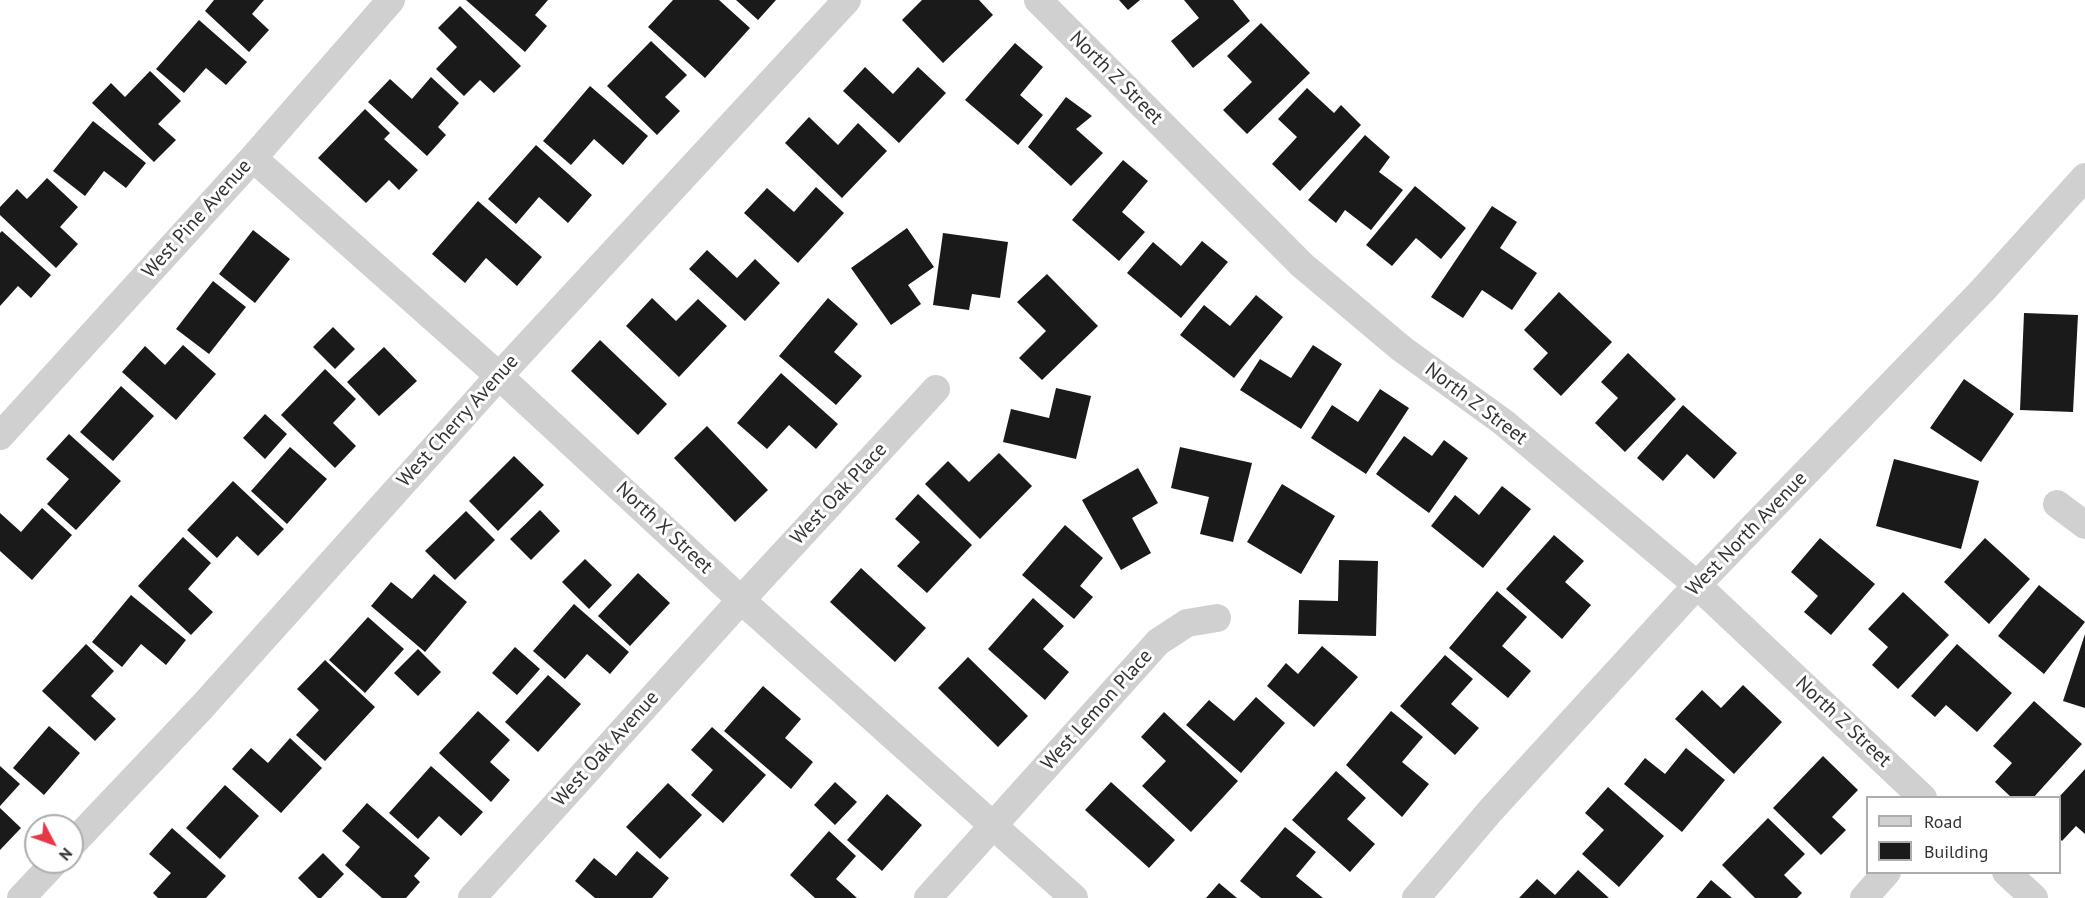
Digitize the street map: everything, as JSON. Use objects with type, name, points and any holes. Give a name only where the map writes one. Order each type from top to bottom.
[{"type":"street","name":"West Pine Avenue","points":[[0,436],[253,158],[391,0]]},
{"type":"street","name":"West Cherry Avenue","points":[[84,831],[202,707],[499,376],[847,0]]},
{"type":"street","name":"North Z Street","points":[[1038,0],[1302,265],[1402,349],[1503,422],[1697,585],[1921,796]]},
{"type":"street","name":"North X Street","points":[[253,158],[499,376],[741,600],[1074,898]]},
{"type":"street","name":"West North Avenue","points":[[1416,898],[1491,810],[1697,585],[1982,291],[2085,177]]},
{"type":"street","name":"West Oak Place","points":[[741,600],[936,389]]},
{"type":"street","points":[[2057,504],[2085,525]]},
{"type":"street","name":"West Oak Avenue","points":[[472,898],[741,600]]},
{"type":"street","name":"West Lemon Place","points":[[928,898],[1158,642],[1187,623],[1216,618]]},
{"type":"street","points":[[21,898],[44,874]]},
{"type":"street","points":[[1864,898],[1886,874]]},
{"type":"street","points":[[2007,874],[2034,898]]},
{"type":"building","points":[[214,0],[264,0],[252,14],[269,30],[249,52],[205,11]]},
{"type":"building","points":[[466,0],[548,0],[535,15],[547,26],[525,52]]},
{"type":"building","points":[[673,0],[719,0],[750,28],[705,78],[648,27]]},
{"type":"building","points":[[736,0],[776,0],[758,20]]},
{"type":"building","points":[[922,0],[979,0],[993,15],[943,63],[902,20]]},
{"type":"building","points":[[1119,0],[1140,0],[1128,10]]},
{"type":"building","points":[[1184,0],[1233,0],[1250,21],[1193,68],[1171,41],[1199,18]]},
{"type":"building","points":[[460,6],[521,66],[494,93],[480,80],[464,96],[436,69],[457,47],[438,28]]},
{"type":"building","points":[[199,20],[247,62],[226,85],[206,68],[184,93],[156,69]]},
{"type":"building","points":[[1261,23],[1310,73],[1247,134],[1223,110],[1252,82],[1227,56]]},
{"type":"building","points":[[651,41],[687,75],[665,97],[680,111],[657,135],[607,86]]},
{"type":"building","points":[[1015,43],[1043,67],[1020,95],[1043,115],[1018,145],[965,100]]},
{"type":"building","points":[[865,67],[893,94],[918,67],[946,93],[899,143],[843,91]]},
{"type":"building","points":[[150,71],[181,101],[158,124],[176,140],[154,162],[92,103],[111,83],[125,97]]},
{"type":"building","points":[[431,77],[459,103],[438,127],[446,135],[427,156],[368,102],[390,79],[412,99]]},
{"type":"building","points":[[590,86],[648,136],[623,165],[594,139],[571,165],[543,141]]},
{"type":"building","points":[[1307,88],[1334,113],[1341,105],[1361,125],[1300,191],[1272,164],[1297,137],[1278,119]]},
{"type":"building","points":[[1066,97],[1092,116],[1076,129],[1103,153],[1071,186],[1028,147]]},
{"type":"building","points":[[365,109],[390,133],[384,139],[418,170],[399,190],[389,180],[366,203],[318,158]]},
{"type":"building","points":[[809,117],[838,145],[858,123],[887,151],[842,198],[785,143]]},
{"type":"building","points":[[93,121],[146,163],[126,188],[104,171],[85,196],[53,171]]},
{"type":"building","points":[[1365,135],[1390,157],[1379,172],[1403,190],[1371,230],[1345,210],[1336,223],[1308,200]]},
{"type":"building","points":[[536,145],[592,195],[568,223],[539,197],[516,224],[488,199]]},
{"type":"building","points":[[1123,160],[1148,181],[1122,212],[1145,232],[1119,261],[1072,220]]},
{"type":"building","points":[[47,178],[78,207],[60,227],[78,244],[56,268],[0,215],[0,207],[17,189],[27,199]]},
{"type":"building","points":[[1415,186],[1466,228],[1441,259],[1416,238],[1392,266],[1366,245]]},
{"type":"building","points":[[816,187],[844,213],[798,263],[744,213],[767,188],[794,212]]},
{"type":"building","points":[[478,201],[542,257],[517,286],[486,258],[465,283],[432,254]]},
{"type":"building","points":[[1492,206],[1517,222],[1500,248],[1537,273],[1512,310],[1482,290],[1463,318],[1431,297]]},
{"type":"building","points":[[907,228],[934,267],[908,285],[921,304],[891,325],[851,268]]},
{"type":"building","points":[[253,230],[290,259],[255,303],[219,274]]},
{"type":"building","points":[[2,231],[51,275],[31,298],[18,286],[0,306],[0,233]]},
{"type":"building","points":[[943,233],[1008,242],[1000,298],[972,294],[969,310],[933,305]]},
{"type":"building","points":[[1202,241],[1228,262],[1181,318],[1127,273],[1153,242],[1181,266]]},
{"type":"building","points":[[707,250],[737,278],[755,259],[780,283],[745,321],[689,269]]},
{"type":"building","points":[[1047,274],[1098,326],[1042,380],[1019,358],[1046,331],[1017,302]]},
{"type":"building","points":[[213,281],[246,307],[209,354],[176,329]]},
{"type":"building","points":[[1559,292],[1612,342],[1561,396],[1533,369],[1548,353],[1524,330]]},
{"type":"building","points":[[1256,295],[1283,317],[1234,378],[1180,335],[1204,305],[1230,326]]},
{"type":"building","points":[[652,298],[676,321],[698,299],[727,326],[679,377],[626,326]]},
{"type":"building","points":[[828,298],[858,324],[834,352],[862,376],[836,405],[779,356]]},
{"type":"building","points":[[2024,313],[2078,315],[2073,412],[2020,410]]},
{"type":"building","points":[[333,327],[355,349],[335,369],[313,347]]},
{"type":"building","points":[[600,340],[667,404],[638,435],[571,371]]},
{"type":"building","points":[[183,345],[216,374],[176,420],[122,372],[145,346],[165,365]]},
{"type":"building","points":[[1313,345],[1342,364],[1301,429],[1240,390],[1260,359],[1291,378]]},
{"type":"building","points":[[384,347],[417,381],[379,416],[347,382]]},
{"type":"building","points":[[1628,353],[1676,399],[1625,452],[1595,423],[1618,398],[1601,382]]},
{"type":"building","points":[[325,369],[356,399],[333,423],[356,446],[335,468],[281,415]]},
{"type":"building","points":[[781,373],[838,424],[816,449],[789,425],[767,449],[737,423]]},
{"type":"building","points":[[1964,379],[2014,414],[1981,462],[1930,428]]},
{"type":"building","points":[[121,386],[154,416],[113,461],[80,432]]},
{"type":"building","points":[[1056,388],[1091,396],[1076,459],[1003,442],[1011,409],[1049,418]]},
{"type":"building","points":[[1380,389],[1409,408],[1366,474],[1311,438],[1332,405],[1358,422]]},
{"type":"building","points":[[1683,405],[1737,453],[1714,479],[1687,454],[1663,481],[1637,458]]},
{"type":"building","points":[[265,414],[287,434],[265,459],[243,438]]},
{"type":"building","points":[[707,426],[768,490],[735,522],[674,458]]},
{"type":"building","points":[[69,434],[121,481],[76,530],[47,504],[69,479],[46,459]]},
{"type":"building","points":[[1404,436],[1432,456],[1444,440],[1468,458],[1429,513],[1376,474]]},
{"type":"building","points":[[290,447],[327,479],[287,524],[251,491]]},
{"type":"building","points":[[1180,447],[1252,463],[1233,542],[1200,534],[1209,497],[1171,488]]},
{"type":"building","points":[[999,453],[1032,486],[980,539],[925,484],[948,461],[969,482]]},
{"type":"building","points":[[514,456],[544,485],[498,531],[469,501]]},
{"type":"building","points":[[1894,459],[1979,481],[1961,549],[1876,526]]},
{"type":"building","points":[[1138,468],[1158,503],[1132,518],[1151,553],[1121,570],[1082,500]]},
{"type":"building","points":[[233,481],[284,529],[258,556],[237,536],[217,558],[187,530]]},
{"type":"building","points":[[1282,484],[1335,516],[1301,574],[1247,542]]},
{"type":"building","points":[[1502,486],[1531,509],[1483,568],[1431,526],[1455,495],[1479,515]]},
{"type":"building","points":[[918,494],[972,545],[927,593],[897,566],[920,542],[895,519]]},
{"type":"building","points":[[42,508],[72,535],[32,580],[0,551],[0,513],[21,532]]},
{"type":"building","points":[[540,510],[560,531],[531,560],[510,539]]},
{"type":"building","points":[[466,511],[495,540],[455,580],[425,551]]},
{"type":"building","points":[[1065,525],[1103,558],[1080,586],[1093,597],[1074,619],[1022,575]]},
{"type":"building","points":[[1554,535],[1584,561],[1565,582],[1591,605],[1562,639],[1506,589]]},
{"type":"building","points":[[183,537],[211,563],[188,589],[213,612],[191,635],[138,586]]},
{"type":"building","points":[[1820,538],[1875,584],[1831,635],[1804,612],[1818,596],[1791,572]]},
{"type":"building","points":[[1985,538],[2030,579],[1989,624],[1944,582]]},
{"type":"building","points":[[585,559],[612,585],[589,609],[562,582]]},
{"type":"building","points":[[1339,560],[1378,561],[1376,636],[1298,634],[1299,600],[1338,601]]},
{"type":"building","points":[[861,568],[926,628],[895,662],[830,602]]},
{"type":"building","points":[[638,573],[670,603],[630,646],[598,616]]},
{"type":"building","points":[[434,574],[467,602],[425,652],[371,606],[391,582],[412,599]]},
{"type":"building","points":[[2039,585],[2085,622],[2044,674],[1998,636]]},
{"type":"building","points":[[1497,591],[1527,617],[1502,646],[1531,671],[1508,698],[1449,648]]},
{"type":"building","points":[[1903,592],[1949,635],[1898,689],[1872,665],[1888,647],[1868,629]]},
{"type":"building","points":[[131,595],[186,640],[166,665],[141,644],[122,667],[92,642]]},
{"type":"building","points":[[1033,598],[1064,626],[1043,649],[1069,672],[1045,700],[988,649]]},
{"type":"building","points":[[574,604],[629,652],[610,674],[587,654],[565,679],[533,651]]},
{"type":"building","points":[[368,617],[404,649],[365,693],[329,660]]},
{"type":"building","points":[[2085,634],[2085,708],[2063,701]]},
{"type":"building","points":[[86,644],[114,671],[91,696],[116,719],[95,741],[42,691]]},
{"type":"building","points":[[1957,644],[2012,693],[1977,732],[1946,705],[1935,717],[1911,696]]},
{"type":"building","points":[[1322,646],[1358,677],[1314,727],[1267,686],[1286,663],[1298,674]]},
{"type":"building","points":[[515,647],[540,669],[517,695],[492,673]]},
{"type":"building","points":[[418,649],[441,672],[418,696],[394,673]]},
{"type":"building","points":[[1445,655],[1473,679],[1451,704],[1479,728],[1455,755],[1400,706]]},
{"type":"building","points":[[968,657],[1028,716],[998,747],[938,688]]},
{"type":"building","points":[[325,660],[375,707],[325,761],[296,735],[319,710],[297,689]]},
{"type":"building","points":[[548,675],[581,704],[538,752],[505,722]]},
{"type":"building","points":[[1743,685],[1782,722],[1734,774],[1675,719],[1702,690],[1721,708]]},
{"type":"building","points":[[763,686],[801,719],[785,738],[813,762],[791,789],[724,731]]},
{"type":"building","points":[[1256,697],[1285,723],[1241,773],[1186,725],[1209,700],[1234,721]]},
{"type":"building","points":[[2034,701],[2082,744],[2035,796],[2010,796],[1995,782],[2012,763],[1993,746]]},
{"type":"building","points":[[478,711],[510,740],[490,762],[510,780],[491,802],[439,753]]},
{"type":"building","points":[[1391,711],[1423,737],[1402,762],[1429,784],[1402,817],[1346,765]]},
{"type":"building","points":[[1164,712],[1238,781],[1191,832],[1142,786],[1166,761],[1141,737]]},
{"type":"building","points":[[49,726],[80,753],[44,795],[13,768]]},
{"type":"building","points":[[712,727],[766,775],[723,823],[691,795],[713,770],[691,750]]},
{"type":"building","points":[[290,738],[322,768],[281,813],[232,769],[251,748],[268,763]]},
{"type":"building","points":[[1686,748],[1725,780],[1682,832],[1624,784],[1645,758],[1665,774]]},
{"type":"building","points":[[1823,756],[1858,790],[1832,817],[1846,830],[1821,855],[1773,808]]},
{"type":"building","points":[[0,766],[20,784],[0,806]]},
{"type":"building","points":[[431,766],[483,812],[461,836],[439,816],[418,839],[389,813]]},
{"type":"building","points":[[2085,769],[2085,834],[2076,826],[2061,840],[2060,796]]},
{"type":"building","points":[[1336,771],[1366,798],[1347,819],[1375,844],[1350,872],[1292,820]]},
{"type":"building","points":[[835,782],[857,802],[835,825],[814,805]]},
{"type":"building","points":[[1111,782],[1175,840],[1149,868],[1085,810]]},
{"type":"building","points":[[668,783],[702,815],[660,859],[626,827]]},
{"type":"building","points":[[225,785],[259,816],[220,859],[186,828]]},
{"type":"building","points":[[1608,787],[1664,836],[1619,887],[1582,854],[1604,830],[1585,813]]},
{"type":"building","points":[[887,794],[922,825],[882,871],[847,840]]},
{"type":"building","points":[[367,803],[430,858],[414,876],[420,882],[406,898],[382,898],[345,865],[360,847],[342,831]]},
{"type":"building","points":[[0,808],[21,828],[0,850]]},
{"type":"building","points":[[1768,818],[1805,854],[1784,875],[1802,893],[1797,898],[1755,898],[1722,865]]},
{"type":"building","points":[[1285,827],[1316,852],[1296,876],[1323,898],[1261,898],[1240,881]]},
{"type":"building","points":[[172,828],[226,876],[206,898],[158,898],[153,893],[171,873],[149,854]]},
{"type":"building","points":[[829,831],[856,856],[836,879],[857,898],[815,898],[790,875]]},
{"type":"building","points":[[637,851],[669,878],[652,898],[595,898],[575,881],[594,858],[616,876]]},
{"type":"building","points":[[323,853],[344,874],[321,898],[318,898],[298,878]]},
{"type":"building","points":[[1578,870],[1609,898],[1519,898],[1537,879],[1555,895]]},
{"type":"building","points":[[1711,880],[1732,898],[1696,898]]},
{"type":"building","points":[[1219,883],[1237,898],[1206,898]]}]
